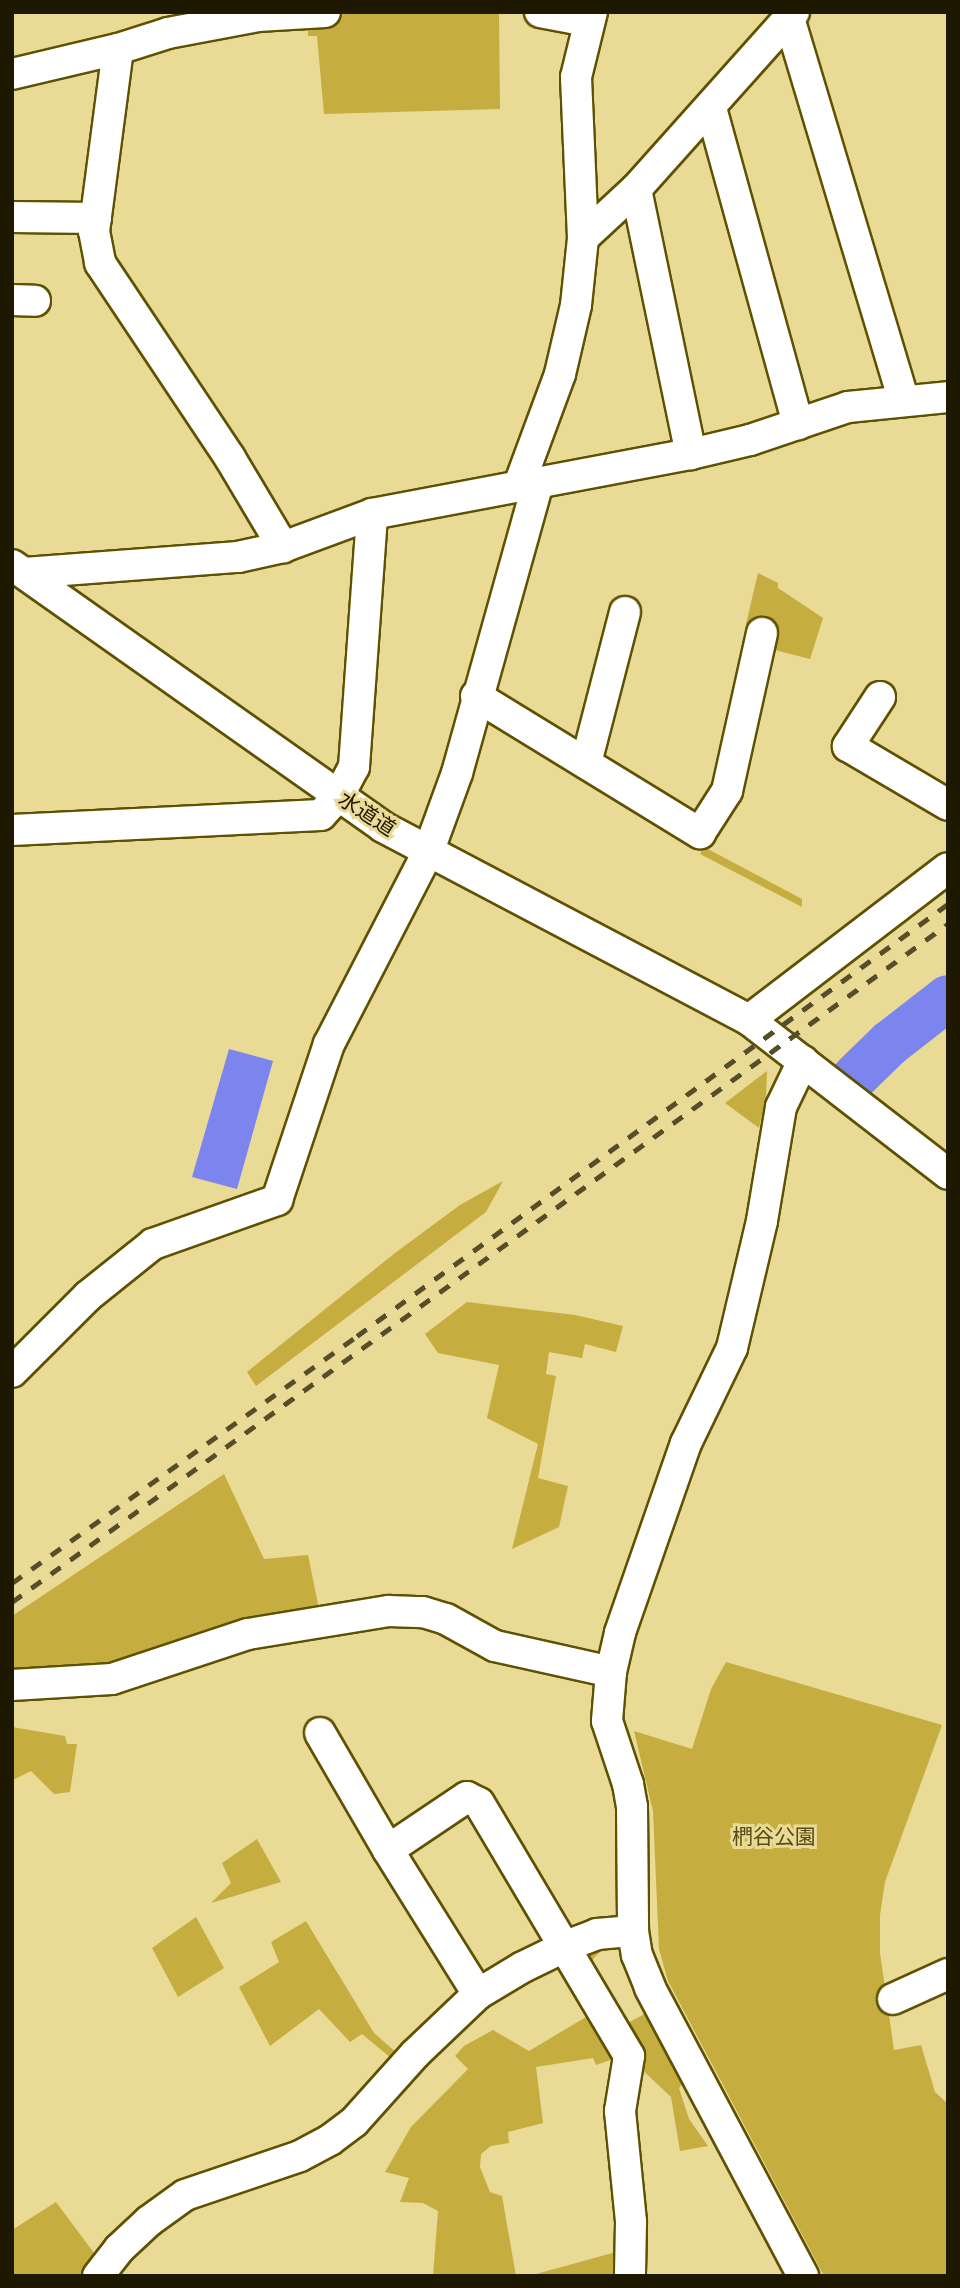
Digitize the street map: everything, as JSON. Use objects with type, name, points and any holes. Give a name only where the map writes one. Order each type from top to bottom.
[{"type":"street","points":[[12,75],[41,62],[118,49],[160,23],[325,12]]},
{"type":"street","points":[[12,1372],[88,1296],[153,1244],[277,1200],[329,1044],[429,850],[457,773],[576,305],[583,238],[576,78],[590,16],[540,12]]},
{"type":"street","points":[[583,238],[636,189],[792,15]]},
{"type":"street","points":[[792,15],[903,399]]},
{"type":"street","points":[[118,49],[94,231],[100,263],[230,458],[283,547]]},
{"type":"street","points":[[711,108],[798,424]]},
{"type":"street","points":[[636,189],[691,454]]},
{"type":"street","points":[[12,217],[96,218]]},
{"type":"street","points":[[15,567],[238,557],[283,547],[372,514],[691,454],[750,440],[848,407],[903,399],[948,397]]},
{"type":"street","points":[[12,830],[321,814],[339,795],[354,767],[372,514]]},
{"type":"street","name":"水道道","points":[[15,567],[383,827],[749,1020],[948,1174]]},
{"type":"street","points":[[586,763],[625,612]]},
{"type":"street","points":[[476,696],[700,833],[727,791],[762,632]]},
{"type":"street","points":[[880,696],[848,746],[948,805]]},
{"type":"street","points":[[749,1020],[948,868]]},
{"type":"street","points":[[803,1061],[782,1107],[762,1221],[732,1348],[686,1443],[620,1633],[611,1672],[607,1721],[628,1784],[632,1807],[633,1931],[637,1955],[650,1988],[803,2276]]},
{"type":"street","points":[[12,1685],[112,1679],[248,1634],[389,1611],[423,1612],[446,1619],[495,1646],[611,1672]]},
{"type":"street","points":[[320,1733],[388,1850],[478,1994]]},
{"type":"street","points":[[388,1850],[467,1797],[479,1803],[629,2056],[620,2111],[631,2222],[630,2276]]},
{"type":"street","points":[[98,2276],[129,2239],[185,2195],[300,2156],[338,2134],[354,2122],[448,2021],[478,1994],[523,1967],[566,1946],[597,1934],[633,1931]]},
{"type":"street","points":[[893,1998],[948,1974]]},
{"type":"green space","points":[[387,12],[499,12],[500,109],[324,114],[317,36],[308,36],[308,16]]},
{"type":"green space","points":[[758,573],[778,583],[778,588],[823,618],[810,659],[775,650],[777,639],[746,624]]},
{"type":"green space","points":[[704,847],[802,899],[802,907],[700,854]]},
{"type":"green space","points":[[767,1071],[766,1096],[759,1128],[725,1103]]},
{"type":"green space","points":[[503,1181],[486,1212],[256,1386],[247,1372],[395,1253],[460,1205]]},
{"type":"green space","points":[[467,1302],[575,1315],[623,1326],[616,1352],[585,1344],[582,1358],[549,1352],[546,1374],[556,1376],[538,1478],[568,1486],[559,1527],[512,1549],[538,1444],[487,1418],[499,1365],[438,1353],[425,1334]]},
{"type":"green space","points":[[224,1474],[264,1559],[308,1555],[319,1609],[229,1626],[94,1667],[12,1675],[12,1616]]},
{"type":"green space","name":"椚谷公園","points":[[726,1662],[942,1725],[885,1882],[880,1915],[880,1953],[894,2050],[921,2045],[935,2092],[948,2104],[948,2276],[824,2276],[668,1981],[659,1949],[653,1811],[634,1731],[692,1749],[711,1689]]},
{"type":"green space","points":[[12,1727],[65,1736],[67,1744],[77,1744],[70,1792],[54,1794],[31,1771],[13,1780]]},
{"type":"green space","points":[[257,1839],[281,1882],[211,1903],[231,1883],[222,1863]]},
{"type":"green space","points":[[196,1917],[224,1968],[178,1997],[152,1948]]},
{"type":"green space","points":[[306,1921],[374,2033],[397,2053],[391,2058],[362,2034],[350,2042],[319,2009],[270,2046],[239,1987],[279,1962],[271,1942]]},
{"type":"green space","points":[[612,1940],[593,1959],[593,1971],[626,2024],[648,2012],[683,2083],[679,2088],[689,2119],[708,2146],[680,2151],[671,2097],[637,2065],[590,1972],[587,1953]]},
{"type":"green space","points":[[591,2014],[616,2058],[596,2065],[593,2058],[536,2067],[543,2123],[508,2132],[509,2143],[491,2146],[481,2154],[480,2167],[490,2192],[502,2196],[516,2276],[433,2276],[438,2211],[423,2203],[400,2202],[409,2178],[385,2172],[411,2127],[468,2069],[455,2056],[464,2046],[493,2030],[529,2051]]},
{"type":"green space","points":[[56,2202],[97,2257],[84,2276],[12,2276],[12,2230]]},
{"type":"green space","points":[[616,2252],[616,2276],[529,2276]]},
{"type":"water","points":[[229,1049],[273,1061],[237,1189],[192,1177]]},
{"type":"waterway","points":[[855,1077],[890,1043],[948,998]]},
{"type":"railway","points":[[12,1583],[357,1336],[948,904]]},
{"type":"railway","points":[[12,1602],[948,924]]}]
